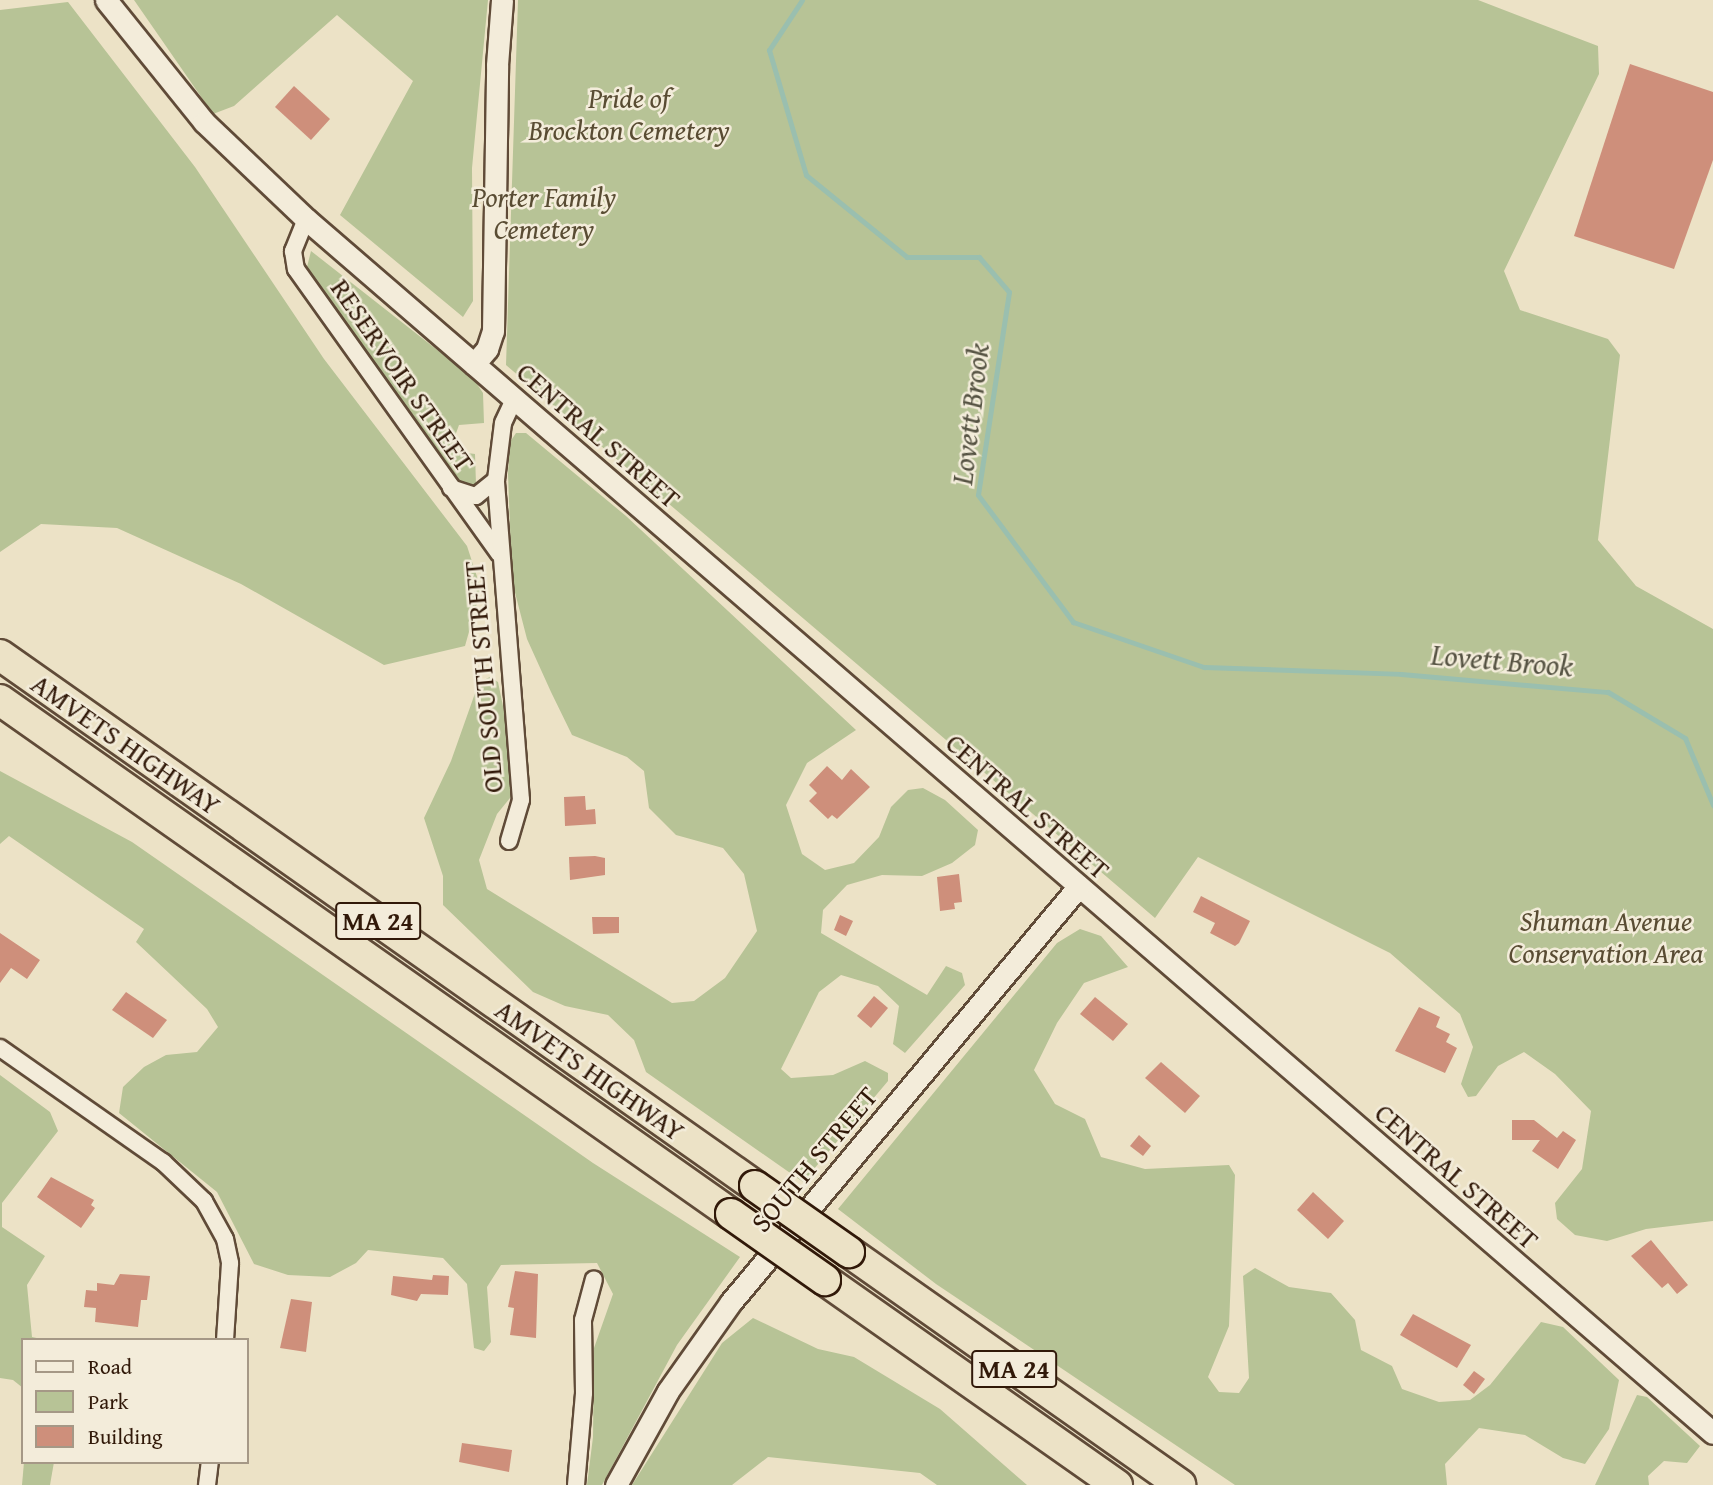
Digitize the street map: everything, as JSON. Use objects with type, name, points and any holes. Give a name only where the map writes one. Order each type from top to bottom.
[{"type":"highway","name":"AMVETS HIGHWAY","points":[[0,656],[1180,1485]]},
{"type":"highway","name":"AMVETS HIGHWAY","points":[[0,700],[1117,1485]]},
{"type":"street","name":"CENTRAL STREET","points":[[106,0],[195,111],[306,219],[1713,1433]]},
{"type":"street","points":[[474,364],[487,349],[493,331],[496,92],[502,0]]},
{"type":"street","name":"RESERVOIR STREET","points":[[306,219],[293,251],[296,269],[499,555]]},
{"type":"street","points":[[448,485],[459,494],[475,496],[496,480],[503,423],[514,399]]},
{"type":"street","name":"OLD SOUTH STREET","points":[[496,480],[499,555],[521,800],[509,841]]},
{"type":"street","name":"SOUTH STREET","points":[[616,1485],[668,1391],[731,1302],[1079,887]]},
{"type":"street","points":[[0,1048],[163,1162],[204,1200],[225,1239],[230,1263],[225,1338]]},
{"type":"street","points":[[576,1485],[584,1393],[583,1320],[594,1279]]},
{"type":"street","points":[[207,1485],[209,1464]]},
{"type":"green space","points":[[134,0],[488,0],[472,168],[473,301],[463,317],[340,215],[413,81],[337,15],[234,106],[213,114]]},
{"type":"green space","points":[[518,0],[1478,0],[1598,46],[1599,74],[1504,271],[1520,310],[1608,339],[1620,355],[1598,540],[1636,586],[1713,629],[1713,1221],[1646,1229],[1607,1241],[1575,1235],[1557,1219],[1555,1203],[1582,1169],[1591,1111],[1555,1074],[1524,1052],[1498,1066],[1476,1096],[1468,1097],[1461,1084],[1473,1047],[1460,1014],[1390,953],[1198,857],[1155,918],[506,365]]},
{"type":"green space","points":[[68,2],[195,167],[324,359],[467,546],[481,589],[465,646],[384,665],[241,584],[117,528],[41,524],[0,552],[0,10]]},
{"type":"green space","points":[[311,251],[473,378],[483,393],[484,423],[459,425],[455,436],[460,452],[475,454],[476,484],[466,485],[456,478],[350,333],[307,267]]},
{"type":"green space","points":[[516,433],[526,433],[626,516],[856,730],[807,763],[786,805],[802,854],[825,870],[854,863],[879,837],[891,807],[908,790],[923,788],[945,800],[978,830],[975,845],[952,863],[922,876],[882,875],[847,885],[823,910],[821,933],[927,995],[946,966],[962,973],[965,985],[905,1053],[893,1044],[899,1006],[878,986],[841,975],[819,992],[781,1069],[791,1078],[833,1075],[865,1061],[888,1073],[888,1081],[803,1182],[646,1072],[634,1040],[608,1015],[565,1006],[533,992],[443,905],[443,876],[424,818],[451,761],[479,682],[490,677],[498,682],[514,793],[497,814],[479,860],[487,889],[672,1003],[694,1001],[725,978],[757,931],[744,874],[723,848],[676,835],[649,808],[644,771],[627,757],[572,735],[551,692],[527,639],[512,581],[508,474],[510,442]]},
{"type":"green space","points":[[0,771],[132,842],[593,1163],[740,1257],[677,1345],[602,1485],[587,1485],[593,1437],[594,1348],[613,1294],[597,1263],[501,1265],[487,1287],[491,1342],[484,1351],[474,1348],[467,1284],[443,1258],[368,1250],[356,1263],[330,1277],[288,1275],[254,1264],[217,1192],[119,1113],[123,1087],[144,1067],[166,1055],[197,1052],[218,1027],[207,1009],[136,942],[144,929],[9,836],[0,844]]},
{"type":"green space","points":[[1080,929],[1101,936],[1128,967],[1084,983],[1057,1023],[1034,1070],[1055,1104],[1085,1119],[1101,1157],[1145,1169],[1229,1165],[1235,1175],[1229,1326],[1208,1377],[1219,1392],[1239,1393],[1249,1378],[1243,1276],[1255,1268],[1289,1287],[1331,1293],[1355,1320],[1361,1350],[1392,1366],[1402,1389],[1439,1402],[1470,1400],[1490,1385],[1541,1322],[1563,1327],[1619,1380],[1609,1429],[1585,1464],[1563,1458],[1525,1435],[1479,1428],[1445,1464],[1447,1485],[1235,1485],[936,1284],[838,1209],[1057,943]]},
{"type":"green space","points":[[0,1075],[50,1112],[58,1131],[2,1203],[2,1227],[45,1256],[27,1285],[32,1337],[37,1338],[21,1338],[21,1386],[13,1380],[0,1378]]},
{"type":"green space","points":[[753,1318],[818,1349],[854,1357],[940,1409],[1027,1485],[937,1485],[920,1473],[768,1457],[732,1485],[632,1485],[722,1343]]},
{"type":"green space","points":[[1637,1395],[1647,1397],[1700,1446],[1687,1463],[1664,1461],[1648,1476],[1649,1485],[1595,1485]]},
{"type":"green space","points":[[24,1464],[54,1464],[50,1485],[22,1485]]},
{"type":"building","points":[[1630,64],[1713,92],[1713,160],[1674,269],[1574,236]]},
{"type":"building","points":[[294,86],[330,119],[311,140],[275,107]]},
{"type":"building","points":[[827,766],[842,780],[851,769],[870,787],[837,819],[832,815],[828,819],[809,801],[817,793],[809,785]]},
{"type":"building","points":[[585,796],[586,810],[595,809],[596,824],[565,826],[564,797]]},
{"type":"building","points":[[569,857],[605,858],[605,875],[570,880]]},
{"type":"building","points":[[959,874],[962,902],[954,903],[955,909],[940,911],[937,877]]},
{"type":"building","points":[[1201,896],[1250,921],[1235,946],[1210,933],[1215,923],[1193,912]]},
{"type":"building","points":[[840,915],[853,921],[846,936],[834,930]]},
{"type":"building","points":[[592,917],[619,917],[619,933],[593,934]]},
{"type":"building","points":[[0,933],[40,960],[27,979],[11,968],[0,983]]},
{"type":"building","points":[[126,992],[167,1020],[153,1038],[112,1010]]},
{"type":"building","points":[[874,996],[888,1008],[871,1028],[857,1016]]},
{"type":"building","points":[[1095,997],[1128,1024],[1113,1041],[1080,1014]]},
{"type":"building","points":[[1419,1007],[1440,1017],[1436,1027],[1450,1034],[1446,1042],[1457,1048],[1445,1073],[1395,1051]]},
{"type":"building","points":[[1161,1062],[1200,1096],[1185,1113],[1145,1078]]},
{"type":"building","points":[[1512,1120],[1534,1120],[1557,1138],[1563,1131],[1576,1140],[1558,1169],[1532,1151],[1540,1140],[1512,1140]]},
{"type":"building","points":[[1139,1135],[1151,1146],[1143,1156],[1130,1146]]},
{"type":"building","points":[[51,1177],[94,1200],[91,1205],[95,1208],[81,1228],[37,1197]]},
{"type":"building","points":[[1313,1192],[1344,1221],[1328,1239],[1297,1210]]},
{"type":"building","points":[[1651,1240],[1688,1285],[1677,1294],[1668,1283],[1662,1288],[1631,1256]]},
{"type":"building","points":[[515,1271],[538,1274],[536,1338],[510,1335],[514,1308],[508,1307]]},
{"type":"building","points":[[120,1274],[150,1276],[147,1300],[141,1300],[138,1327],[95,1322],[96,1308],[84,1307],[86,1290],[97,1291],[97,1283],[114,1285]]},
{"type":"building","points":[[433,1275],[449,1276],[448,1295],[421,1294],[417,1301],[391,1295],[393,1276],[432,1280]]},
{"type":"building","points":[[291,1299],[312,1302],[306,1352],[280,1348]]},
{"type":"building","points":[[1413,1314],[1471,1345],[1457,1368],[1400,1335]]},
{"type":"building","points":[[1474,1371],[1485,1379],[1474,1394],[1463,1385]]},
{"type":"building","points":[[462,1443],[512,1450],[509,1472],[459,1462]]},
{"type":"waterway","name":"Lovett Brook","points":[[802,0],[769,50],[806,175],[907,257],[979,257],[1009,292],[978,495],[1073,622],[1204,667],[1401,674],[1608,692],[1685,738],[1713,805]]},
{"type":"park label","name":"Pride of Brockton Cemetery","points":[[629,114]]},
{"type":"park label","name":"Porter Family Cemetery","points":[[544,213]]},
{"type":"park label","name":"Shuman Avenue Conservation Area","points":[[1606,937]]}]
